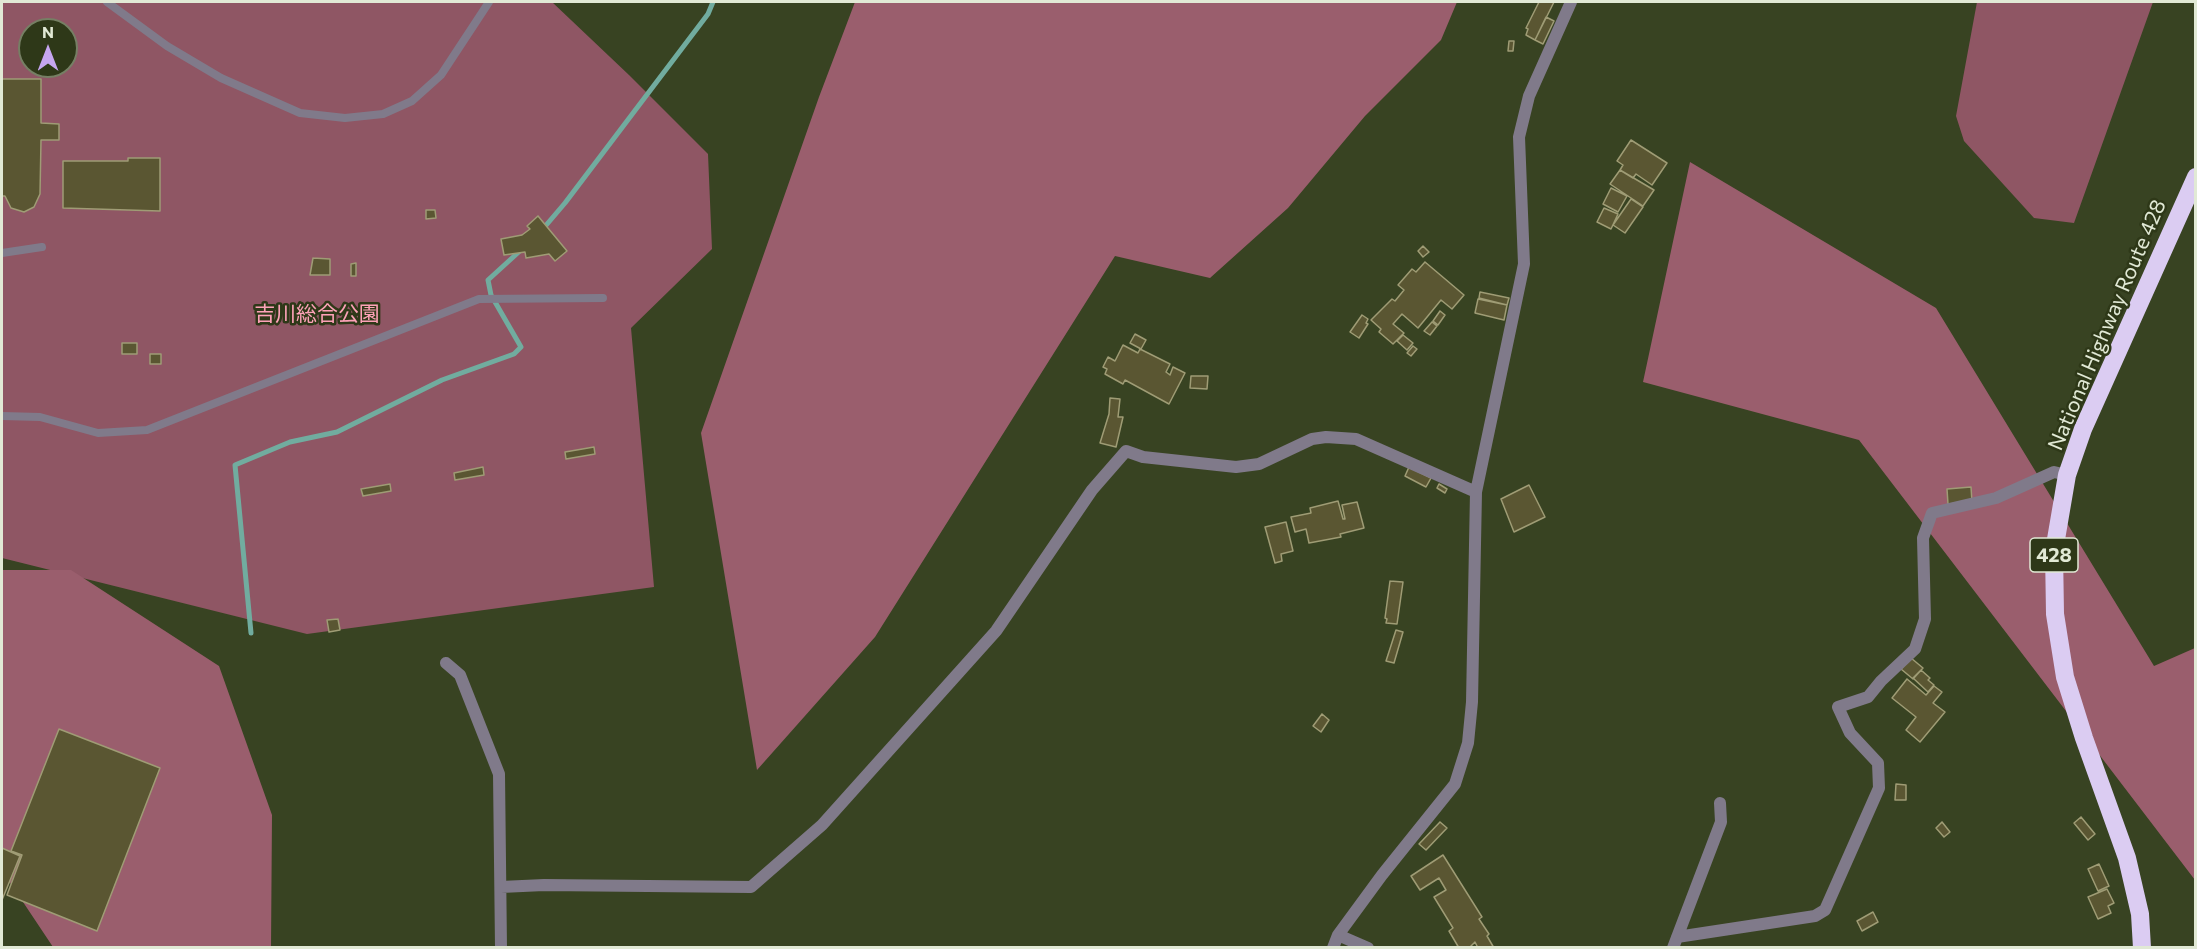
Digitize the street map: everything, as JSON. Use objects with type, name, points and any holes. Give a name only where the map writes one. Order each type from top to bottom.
[{"type":"highway","name":"National Highway Route 428","points":[[2142,948],[2139,914],[2127,858],[2065,677],[2055,614],[2054,551],[2067,475],[2083,429],[2196,177]]},
{"type":"street","points":[[1333,948],[1338,935],[1382,875],[1455,784],[1468,743],[1472,702],[1476,492],[1524,264],[1519,137],[1529,96],[1571,2]]},
{"type":"street","points":[[501,887],[544,885],[751,887],[822,825],[996,631],[1092,490],[1126,451],[1143,457],[1236,467],[1260,464],[1311,439],[1326,437],[1356,439],[1476,492]]},
{"type":"street","points":[[1675,942],[1815,916],[1825,910],[1879,788],[1878,763],[1850,733],[1838,707],[1868,697],[1881,681],[1916,649],[1925,619],[1923,538],[1932,513],[1996,498],[2054,472],[2067,475]]},
{"type":"street","points":[[446,663],[460,675],[499,774],[501,948]]},
{"type":"street","points":[[1675,942],[1721,822],[1720,803]]},
{"type":"street","points":[[1338,935],[1368,948]]},
{"type":"lane","points":[[107,2],[167,46],[221,78],[300,113],[345,118],[383,114],[412,101],[441,75],[489,2]]},
{"type":"lane","points":[[2,253],[42,247]]},
{"type":"lane","points":[[2,416],[40,417],[98,433],[147,430],[479,299],[603,298]]},
{"type":"green space","name":"吉川総合公園","points":[[2,2],[552,2],[708,154],[712,249],[631,328],[654,587],[307,634],[2,558]]},
{"type":"green space","points":[[1977,2],[2153,2],[2074,223],[2034,218],[1964,141],[1956,116]]},
{"type":"shaded area","points":[[855,2],[1457,2],[1441,40],[1365,116],[1288,208],[1210,278],[1115,256],[875,637],[757,770],[701,433],[819,97]]},
{"type":"shaded area","points":[[1690,162],[1936,308],[2154,666],[2195,648],[2195,880],[1859,440],[1643,382]]},
{"type":"shaded area","points":[[2,570],[71,570],[219,666],[272,815],[271,947],[53,947],[7,878],[2,860]]},
{"type":"building","points":[[1539,2],[1554,2],[1535,40],[1526,35],[1528,29],[1526,28]]},
{"type":"building","points":[[1546,17],[1554,21],[1543,44],[1535,40]]},
{"type":"building","points":[[1509,41],[1514,41],[1513,51],[1508,51]]},
{"type":"building","points":[[2,79],[41,79],[41,123],[59,124],[59,140],[41,140],[40,194],[34,207],[24,212],[11,208],[5,196],[2,196]]},
{"type":"building","points":[[1631,140],[1667,163],[1652,185],[1636,174],[1633,178],[1620,170],[1623,165],[1617,161]]},
{"type":"building","points":[[128,158],[160,158],[160,211],[63,208],[63,161],[128,161]]},
{"type":"building","points":[[1620,170],[1654,190],[1643,206],[1610,184]]},
{"type":"building","points":[[1611,188],[1627,196],[1618,212],[1603,204]]},
{"type":"building","points":[[1631,199],[1643,207],[1625,233],[1613,225]]},
{"type":"building","points":[[1604,208],[1618,214],[1611,229],[1597,222]]},
{"type":"building","points":[[426,210],[435,210],[436,218],[426,219]]},
{"type":"building","points":[[538,216],[567,251],[555,261],[549,254],[526,258],[525,252],[504,255],[501,239],[522,235],[530,229],[527,226]]},
{"type":"building","points":[[1423,246],[1429,252],[1423,257],[1418,251]]},
{"type":"building","points":[[313,258],[330,259],[330,275],[310,275]]},
{"type":"building","points":[[1425,262],[1464,295],[1452,309],[1441,300],[1418,328],[1402,314],[1393,324],[1404,333],[1393,344],[1379,332],[1381,329],[1371,320],[1392,299],[1395,301],[1404,290],[1398,285],[1412,269],[1416,272]]},
{"type":"building","points":[[356,263],[356,276],[351,276],[351,264]]},
{"type":"building","points":[[1480,292],[1509,298],[1507,305],[1479,298]]},
{"type":"building","points":[[1478,299],[1507,305],[1504,320],[1475,313]]},
{"type":"building","points":[[1440,311],[1445,315],[1438,325],[1433,321]]},
{"type":"building","points":[[1362,315],[1368,319],[1366,323],[1368,324],[1359,338],[1350,332]]},
{"type":"building","points":[[1432,322],[1437,326],[1430,335],[1424,331]]},
{"type":"building","points":[[1135,334],[1146,340],[1141,349],[1130,343]]},
{"type":"building","points":[[1403,335],[1413,343],[1407,350],[1397,341]]},
{"type":"building","points":[[122,343],[137,343],[137,354],[122,354]]},
{"type":"building","points":[[1123,345],[1138,353],[1140,349],[1170,364],[1166,372],[1170,375],[1173,367],[1185,373],[1169,404],[1125,380],[1123,384],[1105,374],[1107,369],[1103,367],[1108,357],[1115,361]]},
{"type":"building","points":[[1413,346],[1417,349],[1411,356],[1407,353]]},
{"type":"building","points":[[150,354],[161,354],[161,364],[150,364]]},
{"type":"building","points":[[1191,376],[1208,376],[1207,389],[1190,388]]},
{"type":"building","points":[[1110,398],[1120,399],[1118,417],[1123,417],[1116,447],[1100,443],[1109,414]]},
{"type":"building","points":[[594,447],[595,454],[566,459],[565,452]]},
{"type":"building","points":[[483,467],[484,475],[455,480],[454,473]]},
{"type":"building","points":[[1409,467],[1431,478],[1426,487],[1405,476]]},
{"type":"building","points":[[390,484],[391,491],[363,496],[361,489]]},
{"type":"building","points":[[1439,484],[1447,489],[1445,493],[1437,488]]},
{"type":"building","points":[[1529,485],[1545,517],[1514,532],[1501,499]]},
{"type":"building","points":[[1971,487],[1972,502],[1948,504],[1947,489]]},
{"type":"building","points":[[1338,501],[1343,519],[1345,519],[1342,505],[1357,502],[1364,528],[1340,534],[1341,537],[1309,543],[1306,529],[1295,532],[1291,517],[1311,513],[1310,508]]},
{"type":"building","points":[[1286,522],[1293,551],[1281,554],[1282,561],[1275,563],[1265,527]]},
{"type":"building","points":[[1390,581],[1403,582],[1397,624],[1386,623],[1385,618]]},
{"type":"building","points":[[338,619],[340,630],[329,632],[327,620]]},
{"type":"building","points":[[1396,630],[1403,632],[1394,663],[1386,661]]},
{"type":"building","points":[[1911,658],[1923,668],[1913,679],[1901,669]]},
{"type":"building","points":[[1921,670],[1934,685],[1928,692],[1913,678]]},
{"type":"building","points":[[1907,679],[1926,695],[1934,686],[1942,692],[1933,703],[1945,712],[1920,742],[1906,730],[1916,717],[1892,698]]},
{"type":"building","points":[[1322,714],[1329,720],[1321,732],[1313,726]]},
{"type":"building","points":[[59,729],[160,768],[97,931],[7,895],[22,855],[11,851]]},
{"type":"building","points":[[1896,784],[1906,785],[1906,800],[1895,800]]},
{"type":"building","points":[[2081,817],[2095,834],[2088,840],[2074,823]]},
{"type":"building","points":[[1440,822],[1447,828],[1426,850],[1419,844]]},
{"type":"building","points":[[1942,822],[1950,832],[1944,837],[1936,828]]},
{"type":"building","points":[[2,848],[20,856],[2,900]]},
{"type":"building","points":[[1443,855],[1482,917],[1479,919],[1489,934],[1487,936],[1494,948],[1478,948],[1475,942],[1469,948],[1459,948],[1449,931],[1453,928],[1434,897],[1446,890],[1439,878],[1420,890],[1411,876]]},
{"type":"building","points":[[2099,864],[2109,886],[2098,891],[2088,869]]},
{"type":"building","points":[[2107,889],[2114,903],[2108,906],[2111,913],[2098,919],[2088,897]]},
{"type":"building","points":[[1873,912],[1878,922],[1862,931],[1857,921]]},
{"type":"waterway","points":[[542,230],[708,14],[713,2]]},
{"type":"waterway","points":[[251,633],[235,465],[290,442],[337,432],[442,380],[514,354],[521,347],[491,295],[488,280],[522,249]]}]
